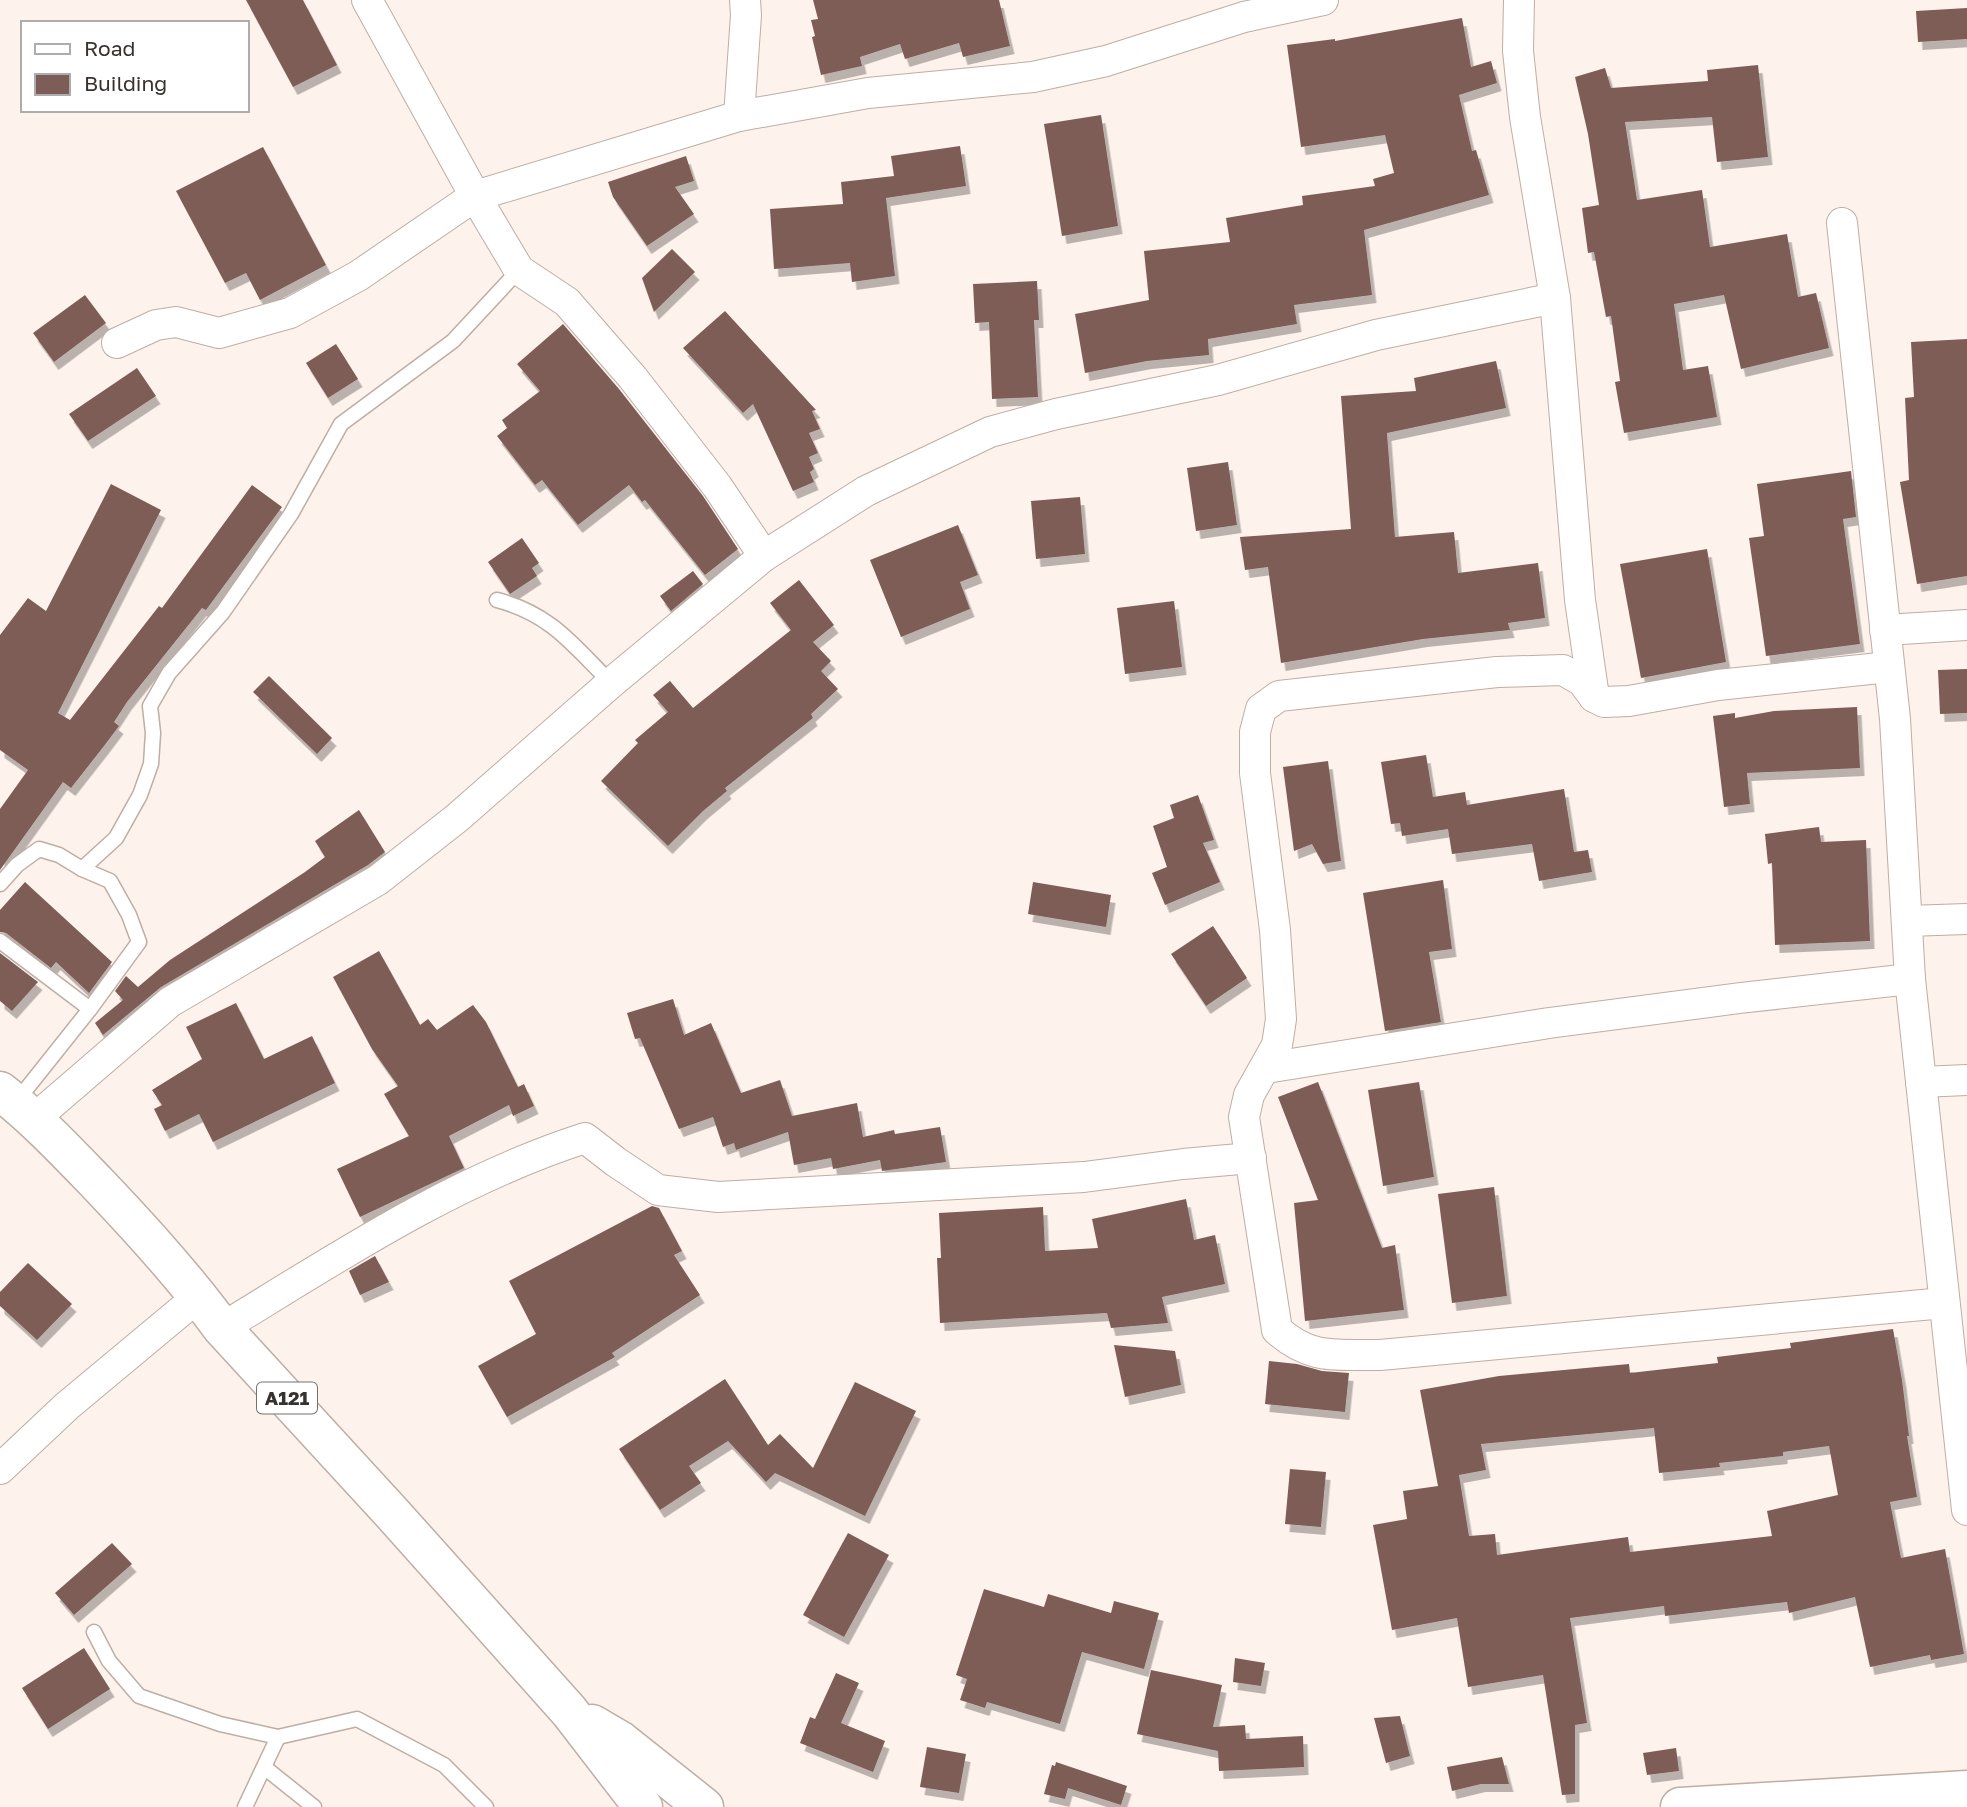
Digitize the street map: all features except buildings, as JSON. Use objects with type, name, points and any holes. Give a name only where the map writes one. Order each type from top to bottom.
[{"type":"main road","name":"A121","points":[[16,1105],[136,1222],[199,1296],[222,1328],[569,1711],[643,1807]]},
{"type":"main road","name":"A121","points":[[569,1711],[621,1741],[704,1807]]},
{"type":"main road","points":[[1680,1807],[1967,1790]]},
{"type":"street","points":[[367,0],[519,270],[568,302],[633,378],[717,486],[764,556]]},
{"type":"street","points":[[739,116],[746,15],[744,0]]},
{"type":"street","points":[[117,343],[156,325],[176,322],[219,333],[290,313],[358,276],[475,196],[739,116],[868,93],[1033,76],[1106,61],[1244,17],[1323,0]]},
{"type":"street","points":[[1519,0],[1518,51],[1525,117],[1555,298],[1580,600],[1594,698]]},
{"type":"street","points":[[1842,223],[1895,719],[1910,979],[1944,1303],[1960,1382],[1967,1510]]},
{"type":"street","points":[[16,1105],[170,1002],[378,880],[457,818],[611,683],[764,556],[866,491],[990,432],[1056,414],[1218,380],[1376,335],[1555,298]]},
{"type":"street","points":[[1885,630],[1967,625]]},
{"type":"street","points":[[1889,667],[1718,685],[1629,701],[1604,702],[1594,698],[1582,681],[1563,670],[1497,673],[1279,696],[1261,709],[1255,732],[1255,773],[1275,930],[1281,1019],[1277,1045],[1249,1095],[1244,1118],[1277,1330],[1294,1344],[1318,1354],[1380,1355],[1944,1303]]},
{"type":"street","points":[[1906,921],[1967,919]]},
{"type":"street","points":[[1266,1068],[1549,1023],[1910,979]]},
{"type":"street","points":[[1921,1082],[1967,1080]]},
{"type":"street","points":[[222,1328],[396,1222],[536,1154],[584,1138],[658,1190],[718,1196],[1084,1177],[1251,1158]]},
{"type":"street","points":[[0,1469],[66,1406],[199,1296]]},
{"type":"lane","points":[[82,869],[116,838],[141,795],[151,764],[153,733],[150,706],[169,673],[223,612],[291,514],[341,424],[453,341],[519,270]]},
{"type":"lane","points":[[497,600],[522,606],[554,626],[611,683]]},
{"type":"lane","points":[[0,884],[17,865],[39,849],[60,855],[82,869],[110,881],[129,915],[139,942],[16,1105]]},
{"type":"lane","points":[[0,941],[90,1009]]},
{"type":"lane","points":[[94,1632],[108,1661],[139,1696],[220,1724],[278,1737],[357,1719],[444,1765],[486,1807]]},
{"type":"lane","points":[[245,1807],[278,1737]]},
{"type":"lane","points":[[264,1767],[313,1807]]}]
